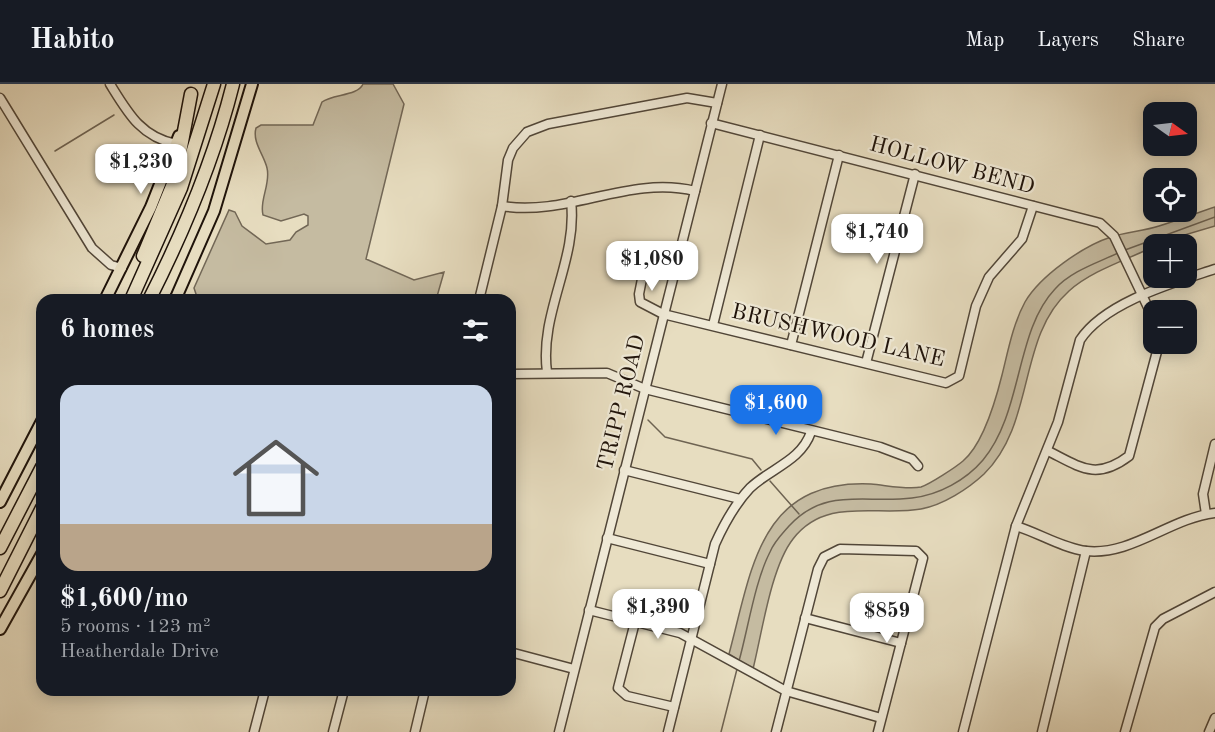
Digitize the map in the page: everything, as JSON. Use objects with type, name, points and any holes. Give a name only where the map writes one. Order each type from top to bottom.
[{"type":"highway","points":[[134,294],[182,188],[214,84]]},
{"type":"highway","points":[[151,294],[191,211],[233,84]]},
{"type":"highway","points":[[126,294],[174,184],[186,132],[192,89]]},
{"type":"highway","points":[[1,546],[36,479]]},
{"type":"highway","points":[[0,591],[36,520]]},
{"type":"main road","points":[[178,294],[214,211],[252,84]]},
{"type":"main road","points":[[108,294],[165,178],[192,89]]},
{"type":"main road","points":[[0,502],[36,433]]},
{"type":"main road","points":[[0,629],[36,565]]},
{"type":"street","points":[[110,84],[139,127],[157,139],[176,144]]},
{"type":"street","name":"TRIPP ROAD","points":[[559,732],[722,84]]},
{"type":"street","points":[[0,98],[92,248],[111,265],[122,268]]},
{"type":"street","points":[[480,294],[502,206],[508,160],[513,148],[527,132],[548,124],[687,98],[717,103]]},
{"type":"street","name":"HOLLOW BEND","points":[[711,123],[1100,223],[1110,231],[1116,241],[1144,300]]},
{"type":"street","points":[[713,325],[760,135]]},
{"type":"street","points":[[791,345],[839,155]]},
{"type":"street","points":[[866,363],[915,174]]},
{"type":"street","points":[[502,206],[531,208],[661,185],[694,191]]},
{"type":"street","points":[[547,372],[545,336],[572,235],[571,201]]},
{"type":"street","name":"BRUSHWOOD LANE","points":[[663,314],[946,383],[959,376],[976,306],[989,278],[1022,239],[1033,206]]},
{"type":"street","points":[[644,269],[639,294],[640,302],[663,314]]},
{"type":"street","points":[[963,732],[1022,505],[1048,451],[1080,340],[1096,321],[1182,279],[1215,269]]},
{"type":"street","points":[[1048,451],[1096,472],[1106,470],[1129,456],[1156,354]]},
{"type":"street","points":[[516,374],[607,373],[645,389],[811,432],[880,447],[912,459],[918,466]]},
{"type":"street","points":[[668,732],[710,564],[724,525],[740,499],[764,477],[800,452],[811,432]]},
{"type":"street","points":[[1016,526],[1065,546],[1086,551],[1125,546],[1168,526],[1211,514],[1203,494],[1215,444]]},
{"type":"street","points":[[624,470],[740,499]]},
{"type":"street","points":[[607,538],[710,564]]},
{"type":"street","points":[[776,732],[819,566],[831,551],[850,549],[919,552],[922,555],[878,732]]},
{"type":"street","points":[[1042,732],[1086,551]]},
{"type":"street","points":[[1125,732],[1155,627],[1170,615],[1215,592]]},
{"type":"street","points":[[589,610],[669,629],[692,639],[786,691],[881,718]]},
{"type":"street","points":[[805,618],[901,643]]},
{"type":"street","points":[[635,622],[618,688],[627,696],[674,707]]},
{"type":"street","points":[[516,654],[574,669]]},
{"type":"street","points":[[254,732],[263,696]]},
{"type":"street","points":[[333,732],[342,696]]},
{"type":"street","points":[[415,732],[424,696]]},
{"type":"street","points":[[1209,732],[1215,718]]},
{"type":"shaded area","points":[[363,84],[393,84],[404,104],[366,259],[414,280],[444,272],[438,294],[196,294],[194,288],[229,210],[235,212],[242,226],[266,244],[290,240],[296,232],[308,225],[308,216],[304,214],[281,221],[263,215],[262,204],[268,174],[256,138],[256,128],[261,125],[313,125],[322,102],[360,88]]},
{"type":"shaded area","points":[[1215,207],[1215,226],[1188,234],[1143,234],[1143,251],[1109,266],[1078,284],[1053,310],[1041,332],[1012,430],[1000,453],[984,474],[955,496],[929,507],[904,511],[836,513],[821,517],[806,526],[793,539],[779,566],[768,601],[753,669],[729,654],[755,562],[767,535],[783,513],[805,496],[834,486],[871,484],[915,488],[921,487],[955,467],[970,453],[983,433],[996,396],[1017,319],[1025,302],[1041,282],[1063,263],[1100,241],[1171,222],[1197,222],[1197,213]]},
{"type":"waterway","points":[[55,151],[114,115]]},
{"type":"waterway","points":[[1125,250],[1215,217]]},
{"type":"waterway","points":[[739,661],[765,564],[778,538],[789,526],[803,514],[832,501],[912,498],[942,490],[969,474],[983,460],[996,441],[1006,419],[1032,327],[1042,306],[1055,289],[1069,277],[1118,253]]},
{"type":"waterway","points":[[648,420],[665,437],[752,459],[761,470]]},
{"type":"waterway","points":[[770,481],[799,514]]},
{"type":"waterway","points":[[721,732],[737,669]]}]
